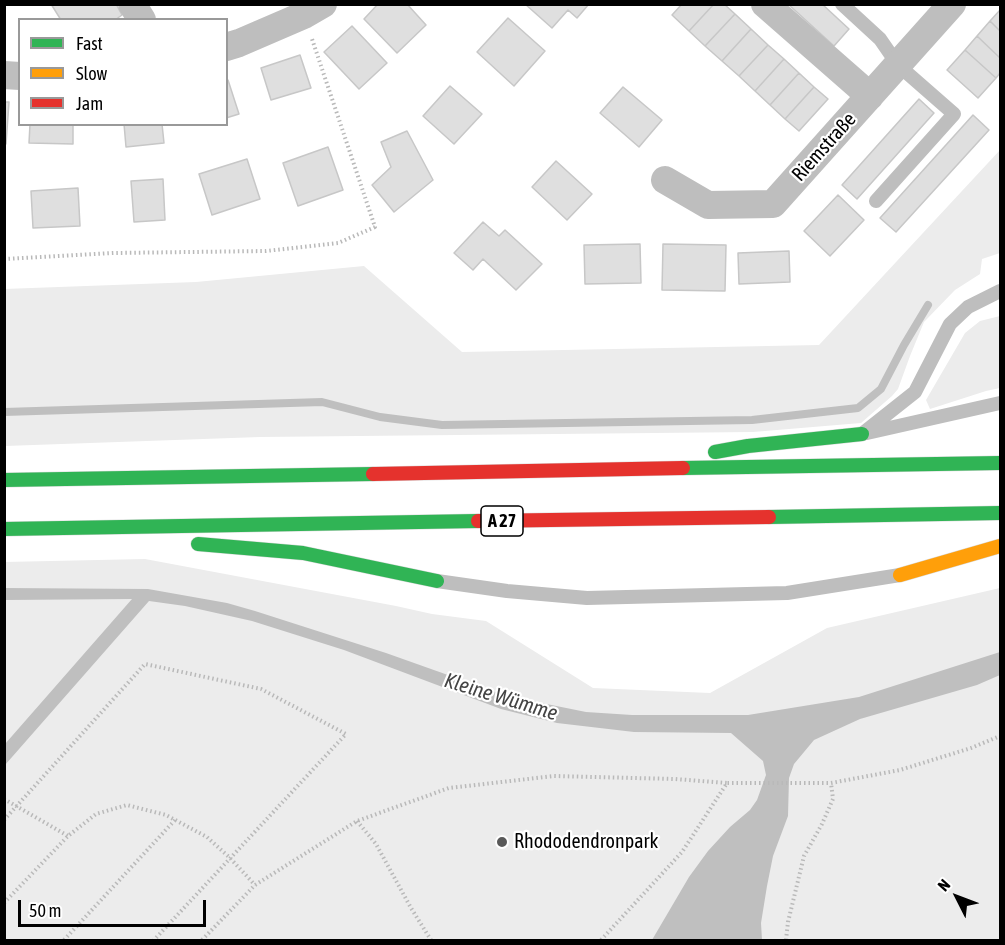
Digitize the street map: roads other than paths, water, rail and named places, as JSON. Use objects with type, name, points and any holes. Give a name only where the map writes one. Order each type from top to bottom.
[{"type":"highway","points":[[619,471],[748,446],[862,434]]},
{"type":"highway","points":[[4,480],[1000,463]]},
{"type":"highway","name":"A 27","points":[[4,529],[1000,513]]},
{"type":"highway","points":[[4,529],[147,540]]},
{"type":"highway","points":[[183,543],[303,553],[437,581]]},
{"type":"highway","points":[[900,575],[1000,546]]},
{"type":"street","points":[[132,4],[141,18]]},
{"type":"street","points":[[765,4],[870,96]]},
{"type":"street","name":"Riemstraße","points":[[665,180],[708,206],[773,204],[951,4]]},
{"type":"street","points":[[228,47],[239,44],[313,10]]},
{"type":"lane","points":[[842,4],[880,39],[898,65],[954,114],[876,201]]},
{"type":"lane","points":[[862,434],[915,392],[950,324],[968,307],[1000,291]]},
{"type":"lane","points":[[862,434],[1000,403]]},
{"type":"lane","points":[[437,581],[507,591],[587,598],[787,593],[900,575]]},
{"type":"water","name":"Kleine Wümme","points":[[5,588],[148,589],[227,603],[386,653],[507,696],[586,712],[632,715],[748,715],[859,697],[1000,652],[1000,675],[977,685],[860,719],[814,740],[794,764],[789,778],[788,816],[773,856],[761,923],[762,940],[652,940],[689,877],[708,851],[730,827],[750,810],[757,800],[766,775],[763,761],[731,733],[634,732],[557,723],[501,709],[344,650],[252,621],[185,606],[149,601],[5,765],[5,744],[132,599],[5,600]]},
{"type":"waterway","points":[[4,412],[322,402],[380,417],[442,425],[752,420],[858,408],[881,389],[928,305]]},
{"type":"place","name":"Rhododendronpark","points":[[502,842]]}]
